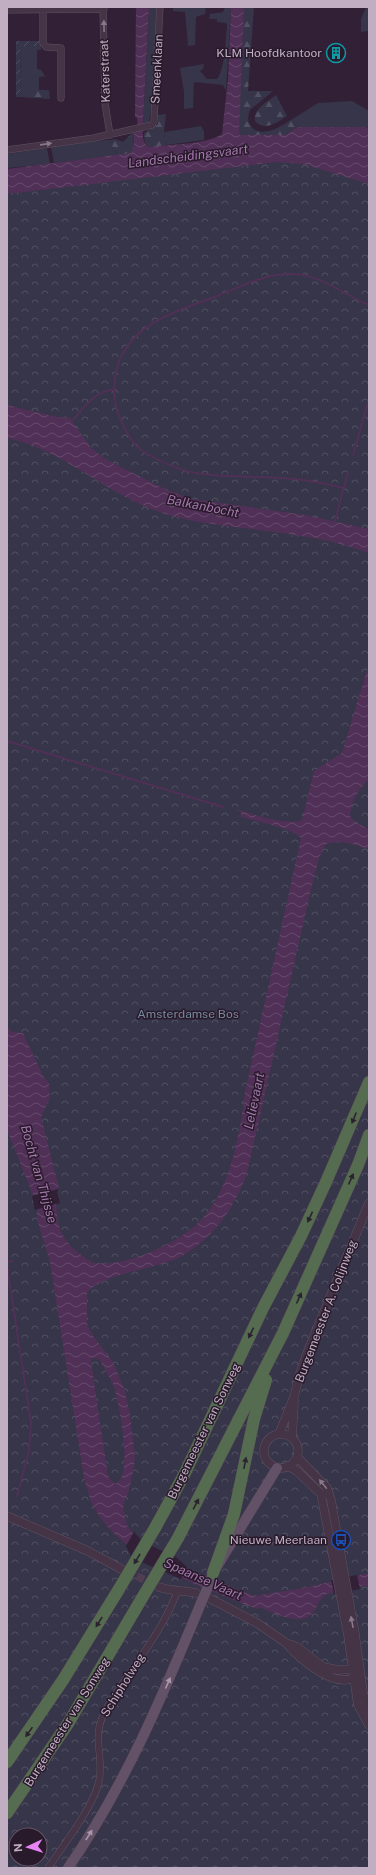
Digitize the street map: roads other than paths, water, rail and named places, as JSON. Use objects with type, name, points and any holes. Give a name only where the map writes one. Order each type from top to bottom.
[{"type":"highway","name":"Burgemeester van Sonweg","points":[[7,1762],[63,1680],[156,1528],[184,1475],[263,1308],[301,1236],[369,1082]]},
{"type":"highway","name":"Burgemeester van Sonweg","points":[[7,1813],[69,1722],[178,1538],[283,1333],[358,1165],[369,1135]]},
{"type":"highway","points":[[213,1573],[235,1508],[257,1412],[268,1374],[283,1333]]},
{"type":"main road","points":[[68,1868],[101,1817],[141,1743],[213,1573],[277,1468]]},
{"type":"street","name":"Smeenklaan","points":[[110,135],[146,127],[152,125],[154,121],[160,7]]},
{"type":"street","points":[[7,10],[103,8]]},
{"type":"street","name":"Katerstraat","points":[[103,8],[105,103],[110,135]]},
{"type":"street","points":[[43,9],[43,43],[46,47],[61,48],[61,98]]},
{"type":"street","points":[[7,150],[110,135]]},
{"type":"street","name":"Burgemeester A. Colijnweg","points":[[280,1434],[294,1397],[299,1376],[309,1348],[369,1203]]},
{"type":"street","name":"Burgemeester A. Colijnweg","points":[[292,1437],[294,1397]]},
{"type":"street","points":[[280,1434],[292,1437],[298,1450],[297,1457],[288,1466],[277,1468],[267,1461],[264,1450],[269,1439],[280,1434]]},
{"type":"street","points":[[297,1457],[327,1488],[356,1673],[358,1704],[369,1725]]},
{"type":"street","points":[[288,1466],[297,1471],[321,1494],[339,1570]]},
{"type":"street","points":[[7,1516],[88,1551],[123,1570]]},
{"type":"street","points":[[159,1587],[177,1592],[186,1591],[196,1593]]},
{"type":"street","name":"Schipholweg","points":[[48,1868],[94,1797],[99,1781],[100,1769],[98,1733],[101,1718],[163,1621],[177,1592]]},
{"type":"street","points":[[211,1599],[257,1623],[286,1643],[297,1647],[324,1667],[356,1673]]},
{"type":"street","points":[[356,1673],[369,1711]]},
{"type":"water","name":"Landscheidingsvaart","points":[[136,7],[149,7],[143,131],[144,141],[147,145],[150,147],[188,144],[215,138],[222,134],[228,79],[231,7],[244,7],[240,135],[286,135],[297,127],[369,128],[369,184],[303,164],[276,162],[7,194],[7,169],[131,153],[134,143],[134,134],[138,132],[137,118],[135,117]]},
{"type":"water","name":"Balkanbocht","points":[[7,405],[57,417],[70,418],[91,448],[107,460],[167,490],[193,499],[305,515],[369,529],[369,553],[338,543],[306,537],[192,521],[162,513],[142,505],[48,452],[7,438]]},
{"type":"water","points":[[369,663],[369,779],[356,796],[352,805],[350,816],[356,823],[369,829],[369,849],[347,843],[336,842],[325,845],[319,858],[247,1173],[242,1186],[230,1209],[222,1220],[204,1240],[193,1249],[173,1260],[102,1282],[93,1287],[87,1294],[87,1324],[93,1336],[113,1362],[125,1391],[130,1415],[135,1455],[129,1490],[123,1506],[127,1525],[136,1538],[192,1571],[254,1596],[308,1587],[369,1573],[369,1585],[327,1594],[320,1601],[312,1614],[307,1618],[293,1619],[278,1615],[259,1607],[257,1609],[216,1593],[172,1573],[131,1548],[114,1534],[94,1508],[84,1478],[50,1262],[37,1219],[37,1209],[33,1195],[7,1130],[7,1026],[12,1032],[23,1033],[43,1076],[49,1083],[50,1098],[41,1117],[59,1188],[54,1192],[57,1217],[64,1237],[72,1247],[94,1263],[117,1262],[139,1257],[159,1248],[189,1231],[210,1209],[219,1195],[232,1161],[245,1092],[301,838],[296,834],[282,828],[241,817],[241,813],[236,809],[276,820],[292,822],[300,821],[303,816],[314,771],[342,753]],"holes":[[[92,1358],[99,1359],[114,1387],[122,1423],[124,1439],[124,1469],[121,1479],[115,1484],[108,1476],[91,1362]]]},
{"type":"waterway","points":[[344,488],[298,479],[222,476],[198,473],[186,471],[164,463],[139,448],[127,433],[117,410],[114,394],[115,379],[117,368],[123,353],[132,340],[144,329],[157,321],[187,307],[270,276],[289,274],[311,277],[321,280],[369,305]]},
{"type":"waterway","points":[[72,421],[95,397],[101,393],[113,390]]},
{"type":"waterway","points":[[353,455],[369,399]]},
{"type":"waterway","points":[[335,521],[348,472]]},
{"type":"waterway","points":[[7,741],[223,807]]},
{"type":"waterway","points":[[7,1262],[13,1261]]},
{"type":"waterway","points":[[7,1265],[31,1423],[29,1451],[17,1496]]},
{"type":"tunnel","points":[[126,1571],[155,1585]]},
{"type":"place","name":"KLM Hoofdkantoor","points":[[336,53]]},
{"type":"place","name":"Nieuwe Meerlaan","points":[[341,1540]]},
{"type":"park label","name":"Amsterdamse Bos","points":[[188,1014]]},
{"type":"water label","name":"Lelievaart","points":[[254,1101]]},
{"type":"water label","name":"Bocht van Thijsse","points":[[39,1174]]},
{"type":"water label","name":"Spaanse Vaart","points":[[203,1579]]}]
